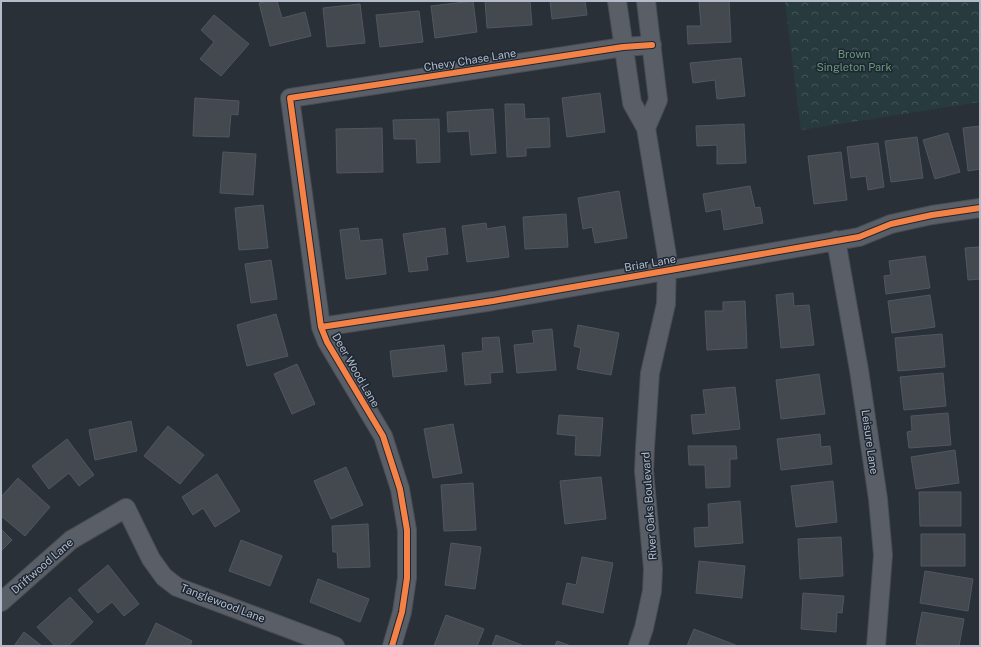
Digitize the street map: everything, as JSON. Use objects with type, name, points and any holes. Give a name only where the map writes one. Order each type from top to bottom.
[{"type":"street","name":"River Oaks Boulevard","points":[[617,1],[632,103],[646,128],[667,256],[666,304],[650,373],[644,448],[644,471],[653,569],[652,591],[644,628],[638,646]]},
{"type":"street","points":[[646,1],[658,100],[646,128]]},
{"type":"street","name":"Chevy Chase Lane","points":[[290,98],[623,47],[652,45]]},
{"type":"street","name":"Deer Wood Lane","points":[[290,98],[321,327],[327,342],[383,436],[400,490],[407,530],[407,578],[402,612],[392,646]]},
{"type":"street","name":"Briar Lane","points":[[321,327],[493,301],[859,237],[891,224],[932,215],[980,208]]},
{"type":"street","name":"Leisure Lane","points":[[836,240],[859,370],[878,499],[883,555],[876,646]]},
{"type":"street","name":"Driftwood Lane","points":[[1,602],[71,540],[126,508]]},
{"type":"street","name":"Tanglewood Lane","points":[[126,508],[151,559],[164,577],[177,587],[335,646]]},
{"type":"green space","name":"Brown Singleton Park","points":[[785,1],[980,1],[980,102],[801,130]]},
{"type":"building","points":[[277,1],[282,18],[305,12],[311,36],[270,46],[259,3]]},
{"type":"building","points":[[473,1],[477,32],[435,38],[431,6]]},
{"type":"building","points":[[485,1],[530,1],[532,25],[487,28]]},
{"type":"building","points":[[550,1],[585,1],[587,15],[552,19]]},
{"type":"building","points":[[699,1],[729,1],[731,42],[688,44],[687,26],[701,26]]},
{"type":"building","points":[[360,4],[365,43],[327,47],[323,8]]},
{"type":"building","points":[[419,11],[423,42],[380,47],[376,15]]},
{"type":"building","points":[[214,15],[249,44],[221,76],[200,59],[214,42],[201,30]]},
{"type":"building","points":[[741,58],[745,96],[717,99],[715,80],[693,83],[690,63]]},
{"type":"building","points":[[600,93],[605,132],[567,137],[562,98]]},
{"type":"building","points":[[195,98],[239,101],[238,115],[231,114],[229,137],[193,136]]},
{"type":"building","points":[[505,104],[524,104],[525,119],[549,118],[550,147],[526,148],[526,156],[507,157]]},
{"type":"building","points":[[493,109],[496,153],[471,155],[469,131],[448,132],[447,112]]},
{"type":"building","points":[[439,119],[440,162],[417,163],[416,139],[394,139],[393,120]]},
{"type":"building","points":[[744,124],[746,163],[717,164],[717,145],[697,146],[696,126]]},
{"type":"building","points":[[980,126],[980,169],[968,171],[963,128]]},
{"type":"building","points":[[382,128],[383,172],[337,173],[336,129]]},
{"type":"building","points":[[948,133],[960,172],[935,179],[923,140]]},
{"type":"building","points":[[917,137],[923,178],[891,182],[885,141]]},
{"type":"building","points":[[878,143],[884,187],[868,190],[866,176],[851,178],[847,147]]},
{"type":"building","points":[[223,152],[256,154],[253,195],[220,193]]},
{"type":"building","points":[[841,152],[847,200],[814,204],[808,156]]},
{"type":"building","points":[[750,186],[755,208],[760,207],[763,223],[724,230],[721,209],[706,212],[703,194]]},
{"type":"building","points":[[619,191],[627,238],[595,243],[592,227],[583,229],[578,198]]},
{"type":"building","points":[[263,205],[268,248],[239,250],[235,208]]},
{"type":"building","points":[[566,214],[568,247],[525,249],[523,217]]},
{"type":"building","points":[[486,223],[487,229],[505,226],[509,257],[467,262],[462,226]]},
{"type":"building","points":[[358,228],[360,241],[382,239],[386,274],[346,279],[340,230]]},
{"type":"building","points":[[445,228],[448,254],[426,257],[428,270],[409,272],[403,234]]},
{"type":"building","points":[[980,247],[980,279],[968,280],[965,248]]},
{"type":"building","points":[[925,256],[930,288],[886,294],[884,276],[891,275],[889,261]]},
{"type":"building","points":[[271,260],[277,299],[251,303],[245,264]]},
{"type":"building","points":[[793,293],[794,306],[809,305],[814,345],[781,348],[776,295]]},
{"type":"building","points":[[930,295],[935,327],[892,333],[888,301]]},
{"type":"building","points":[[745,301],[747,348],[707,350],[705,311],[723,311],[723,302]]},
{"type":"building","points":[[276,314],[288,356],[247,366],[237,325]]},
{"type":"building","points":[[578,325],[619,333],[611,375],[577,369],[581,348],[574,346]]},
{"type":"building","points":[[552,329],[556,370],[517,373],[514,345],[534,343],[532,331]]},
{"type":"building","points":[[942,334],[945,367],[898,371],[895,338]]},
{"type":"building","points":[[499,337],[503,372],[490,373],[491,383],[465,385],[462,353],[483,351],[482,338]]},
{"type":"building","points":[[444,345],[447,371],[393,377],[390,351]]},
{"type":"building","points":[[297,364],[315,404],[292,414],[274,374]]},
{"type":"building","points":[[943,373],[946,406],[904,410],[900,377]]},
{"type":"building","points":[[819,374],[825,414],[781,419],[776,380]]},
{"type":"building","points":[[735,387],[740,429],[693,434],[691,415],[706,414],[703,390]]},
{"type":"building","points":[[948,413],[951,445],[909,448],[907,432],[912,431],[911,416]]},
{"type":"building","points":[[559,415],[603,418],[600,456],[575,455],[576,436],[557,434]]},
{"type":"building","points":[[131,421],[137,451],[95,460],[89,430]]},
{"type":"building","points":[[453,424],[462,473],[433,478],[424,429]]},
{"type":"building","points":[[168,426],[204,455],[180,484],[144,456]]},
{"type":"building","points":[[820,434],[821,447],[830,446],[832,464],[781,470],[777,439]]},
{"type":"building","points":[[67,439],[94,475],[79,486],[69,473],[49,489],[32,466]]},
{"type":"building","points":[[688,446],[736,446],[737,459],[730,459],[730,487],[706,488],[705,465],[689,465]]},
{"type":"building","points":[[955,450],[959,483],[916,489],[911,457]]},
{"type":"building","points":[[346,467],[363,505],[331,519],[314,481]]},
{"type":"building","points":[[217,474],[240,511],[215,527],[203,508],[193,515],[182,497]]},
{"type":"building","points":[[601,477],[606,519],[565,524],[560,481]]},
{"type":"building","points":[[18,478],[50,507],[25,536],[1,516],[1,497]]},
{"type":"building","points":[[833,481],[837,522],[796,527],[791,486]]},
{"type":"building","points":[[473,483],[476,530],[444,531],[441,485]]},
{"type":"building","points":[[919,492],[961,492],[961,526],[920,526]]},
{"type":"building","points":[[740,501],[743,543],[695,547],[694,528],[709,527],[708,504]]},
{"type":"building","points":[[368,524],[370,567],[338,568],[337,552],[333,552],[332,526]]},
{"type":"building","points":[[1,529],[12,540],[1,551]]},
{"type":"building","points":[[921,534],[965,534],[965,566],[921,566]]},
{"type":"building","points":[[841,537],[843,576],[800,579],[798,539]]},
{"type":"building","points":[[241,540],[282,556],[270,586],[229,571]]},
{"type":"building","points":[[451,543],[481,547],[475,589],[445,585]]},
{"type":"building","points":[[582,557],[613,563],[603,613],[562,604],[567,583],[576,585]]},
{"type":"building","points":[[699,561],[745,566],[742,598],[696,593]]},
{"type":"building","points":[[108,565],[139,604],[124,616],[112,602],[98,613],[78,590]]},
{"type":"building","points":[[925,571],[973,579],[968,611],[920,603]]},
{"type":"building","points":[[318,579],[369,599],[360,622],[310,602]]},
{"type":"building","points":[[803,593],[844,596],[842,613],[837,612],[836,632],[801,629]]},
{"type":"building","points":[[70,597],[93,622],[68,646],[55,646],[37,627]]},
{"type":"building","points":[[922,612],[964,619],[959,646],[929,646],[916,644]]},
{"type":"building","points":[[446,615],[484,629],[477,646],[434,646]]},
{"type":"building","points":[[156,623],[192,641],[190,646],[145,646]]},
{"type":"building","points":[[694,629],[738,646],[687,646]]},
{"type":"building","points":[[24,632],[42,646],[14,646]]},
{"type":"building","points":[[496,635],[524,646],[492,646]]},
{"type":"building","points":[[557,641],[571,646],[555,646]]},
{"type":"cycle path","points":[[392,646],[402,612],[407,578],[407,530],[400,489],[383,436],[327,342],[321,327],[290,98],[623,47],[652,45]]},
{"type":"cycle path","points":[[321,327],[493,301],[859,237],[891,224],[932,215],[980,208]]}]
